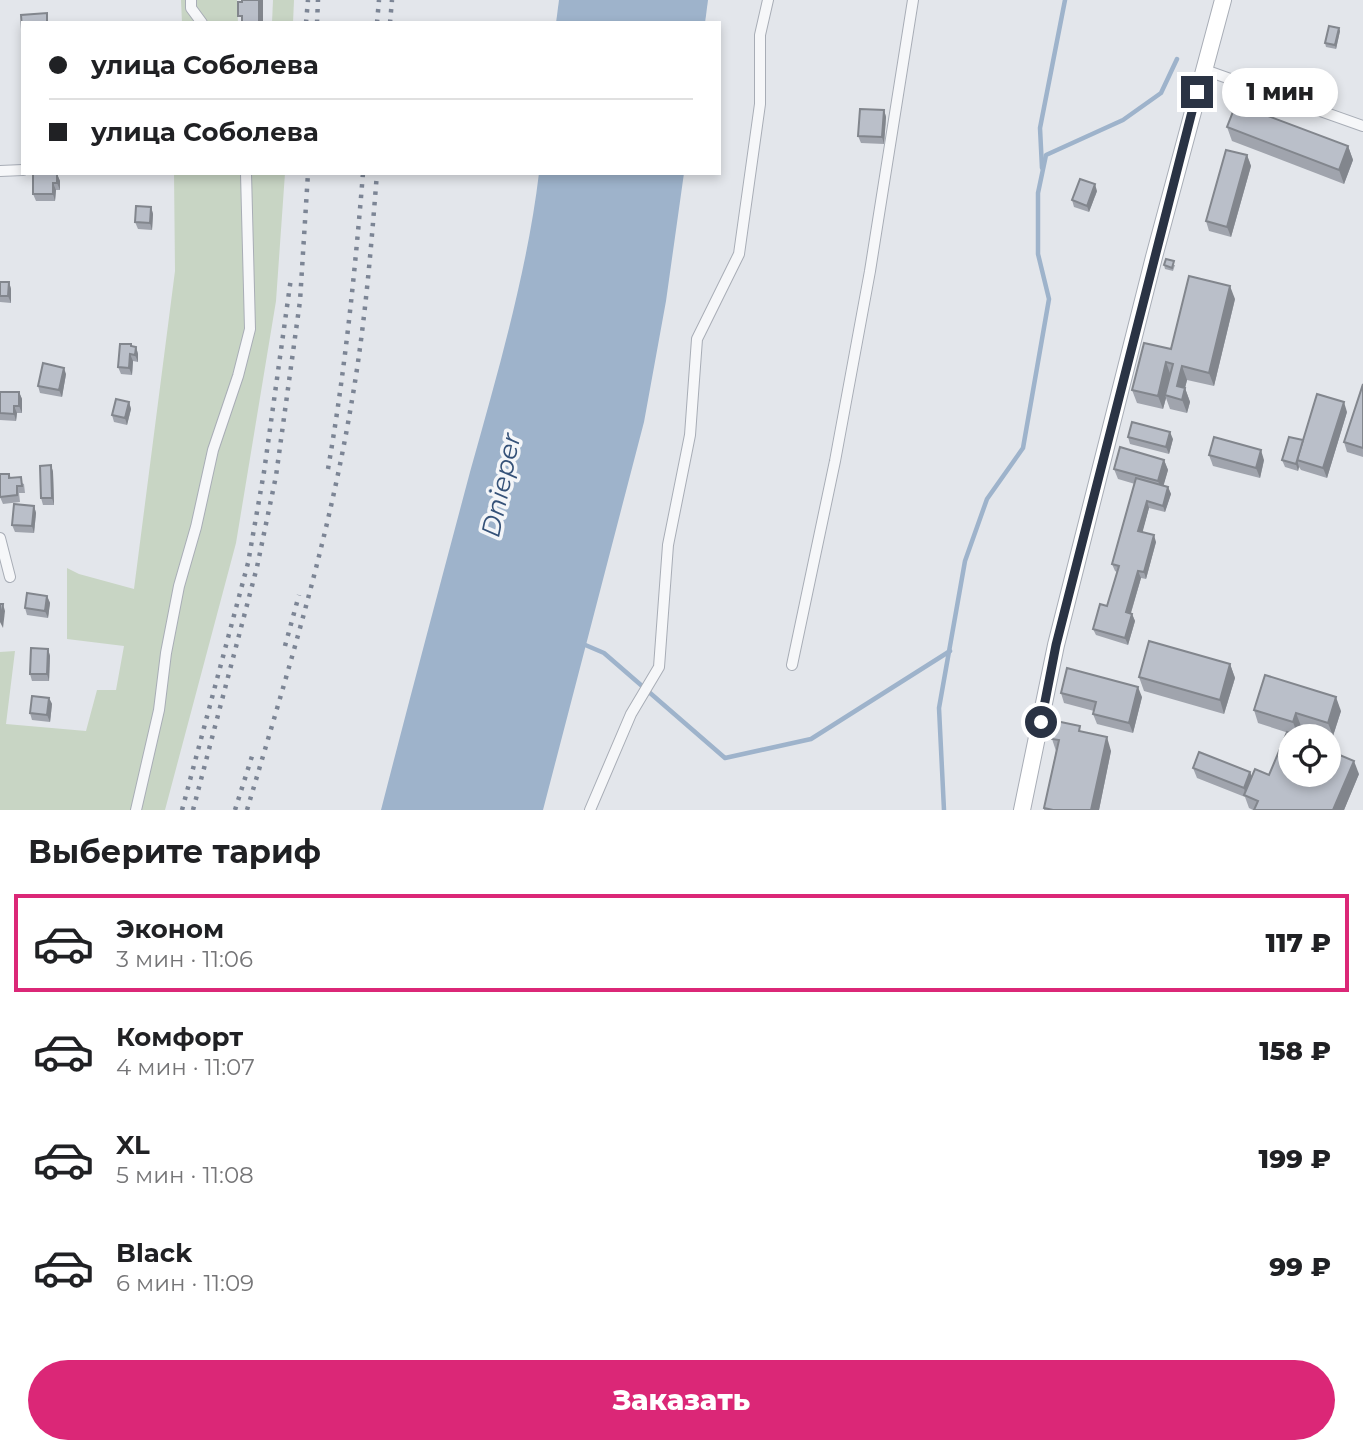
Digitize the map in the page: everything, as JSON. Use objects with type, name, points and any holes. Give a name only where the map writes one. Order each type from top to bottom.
[{"type":"street","points":[[191,0],[191,8],[201,21]]},
{"type":"street","points":[[590,810],[631,714],[659,667],[668,545],[690,435],[697,340],[739,254],[760,104],[760,35],[768,0]]},
{"type":"street","points":[[792,665],[835,461],[867,285],[913,0]]},
{"type":"street","points":[[1022,810],[1056,645],[1202,69],[1223,0]]},
{"type":"street","points":[[1202,69],[1363,126]]},
{"type":"street","points":[[0,171],[21,170]]},
{"type":"street","points":[[136,810],[159,709],[179,586],[197,527],[213,450],[238,376],[250,329],[246,175]]},
{"type":"street","points":[[0,538],[10,577]]},
{"type":"green space","points":[[181,0],[237,0],[238,21],[182,21]]},
{"type":"green space","points":[[273,0],[294,0],[293,21],[272,21]]},
{"type":"green space","points":[[174,175],[285,175],[276,301],[236,543],[165,810],[0,810],[0,652],[15,651],[6,724],[86,731],[97,690],[116,690],[124,646],[67,639],[67,568],[79,574],[134,589],[175,271]]},
{"type":"water","points":[[559,0],[708,0],[705,21],[556,21]]},
{"type":"water","name":"Dnieper","points":[[539,175],[684,175],[666,301],[644,422],[543,810],[381,810],[510,324],[534,211]]},
{"type":"building","points":[[259,0],[259,21],[242,21],[242,16],[238,16],[238,2]]},
{"type":"building","points":[[47,13],[47,21],[21,21],[21,15]]},
{"type":"building","points":[[1329,26],[1339,28],[1335,45],[1325,43]]},
{"type":"building","points":[[1236,104],[1348,146],[1339,170],[1227,127]]},
{"type":"building","points":[[860,109],[884,110],[882,137],[858,136]]},
{"type":"building","points":[[1226,150],[1247,155],[1227,227],[1206,221]]},
{"type":"building","points":[[33,175],[57,175],[57,183],[53,183],[53,194],[33,194]]},
{"type":"building","points":[[1080,179],[1095,184],[1087,206],[1072,200]]},
{"type":"building","points":[[136,206],[151,207],[150,223],[135,222]]},
{"type":"building","points":[[1166,259],[1174,261],[1172,268],[1164,265]]},
{"type":"building","points":[[1189,276],[1230,286],[1209,373],[1182,366],[1177,386],[1185,388],[1182,400],[1165,395],[1173,364],[1166,362],[1158,396],[1132,390],[1144,343],[1171,349]]},
{"type":"building","points":[[0,282],[9,282],[8,296],[0,296]]},
{"type":"building","points":[[120,344],[136,347],[135,355],[130,354],[129,368],[118,367]]},
{"type":"building","points":[[43,363],[64,368],[59,390],[38,386]]},
{"type":"building","points":[[1363,384],[1363,448],[1344,442]]},
{"type":"building","points":[[0,392],[19,392],[19,406],[14,406],[14,414],[0,413]]},
{"type":"building","points":[[1317,394],[1344,402],[1323,468],[1297,460]]},
{"type":"building","points":[[116,399],[129,402],[125,418],[112,415]]},
{"type":"building","points":[[1132,422],[1170,432],[1166,447],[1128,437]]},
{"type":"building","points":[[1214,437],[1261,450],[1256,468],[1209,455]]},
{"type":"building","points":[[1289,437],[1303,440],[1296,464],[1282,460]]},
{"type":"building","points":[[1120,447],[1164,460],[1158,481],[1114,469]]},
{"type":"building","points":[[51,465],[52,498],[41,498],[40,466]]},
{"type":"building","points":[[0,474],[9,474],[9,478],[21,477],[22,486],[17,486],[17,495],[0,497]]},
{"type":"building","points":[[1136,478],[1168,487],[1163,506],[1147,501],[1138,531],[1154,535],[1144,572],[1138,571],[1126,612],[1132,614],[1125,638],[1093,629],[1100,604],[1107,606],[1119,566],[1112,564]]},
{"type":"building","points":[[14,504],[34,506],[32,526],[12,525]]},
{"type":"building","points":[[27,593],[47,596],[45,611],[25,608]]},
{"type":"building","points":[[1149,641],[1230,664],[1220,700],[1139,677]]},
{"type":"building","points":[[31,648],[48,649],[47,674],[30,674]]},
{"type":"building","points":[[1067,668],[1138,687],[1129,723],[1093,714],[1096,702],[1061,693]]},
{"type":"building","points":[[1265,675],[1336,697],[1328,723],[1296,713],[1293,722],[1254,710]]},
{"type":"building","points":[[32,696],[49,698],[47,715],[30,713]]},
{"type":"building","points":[[1056,721],[1080,726],[1079,731],[1107,737],[1091,810],[1044,808],[1059,740],[1052,739]]},
{"type":"building","points":[[1199,752],[1250,772],[1244,788],[1193,768]]},
{"type":"building","points":[[1278,754],[1278,787],[1341,787],[1341,756],[1354,761],[1333,810],[1254,810],[1258,801],[1244,795],[1255,769],[1269,775]]},
{"type":"waterway","points":[[1042,168],[1040,128],[1065,0]]},
{"type":"waterway","points":[[944,810],[939,708],[965,561],[987,499],[1023,448],[1049,299],[1038,254],[1038,193],[1046,155],[1123,120],[1161,93],[1177,59]]},
{"type":"waterway","points":[[583,644],[604,653],[725,758],[811,739],[950,651]]},
{"type":"railway","points":[[306,21],[308,0]]},
{"type":"railway","points":[[317,21],[318,0]]},
{"type":"railway","points":[[377,21],[379,0]]},
{"type":"railway","points":[[390,21],[392,0]]},
{"type":"railway","points":[[193,810],[257,567],[276,476],[300,301],[308,175]]},
{"type":"railway","points":[[328,469],[349,321],[363,175]]},
{"type":"railway","points":[[247,810],[306,606],[343,452],[361,344],[377,175]]},
{"type":"railway","points":[[182,810],[248,563],[264,472],[291,278]]},
{"type":"railway","points":[[285,646],[299,595]]},
{"type":"railway","points":[[235,810],[253,753]]},
{"type":"route","points":[[1041,722],[1056,645],[1197,92]]}]
